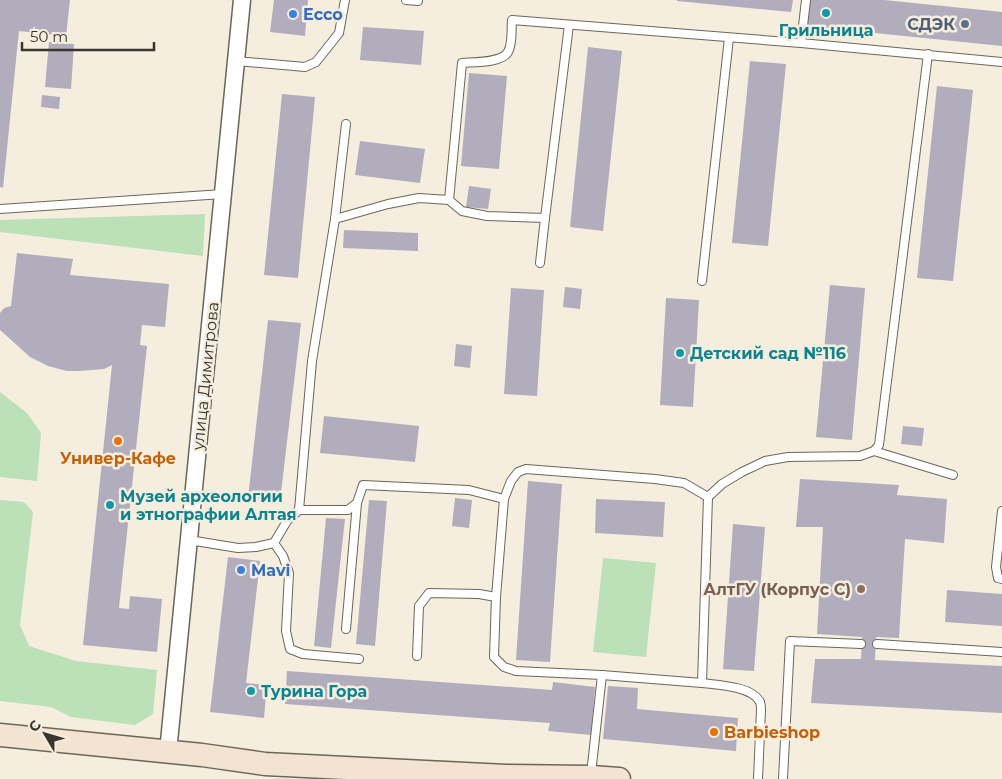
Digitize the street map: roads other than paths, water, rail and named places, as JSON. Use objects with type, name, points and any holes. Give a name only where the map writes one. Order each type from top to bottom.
[{"type":"street","name":"улица Димитрова","points":[[168,752],[242,0]]},
{"type":"street","points":[[0,734],[202,755],[265,764],[506,777],[591,777],[619,779]]},
{"type":"lane","points":[[236,61],[305,67],[316,62],[339,33],[345,0]]},
{"type":"lane","points":[[406,0],[418,1]]},
{"type":"lane","points":[[801,43],[806,0]]},
{"type":"lane","points":[[449,200],[462,63],[499,60],[508,53],[511,43],[512,20],[801,43],[1002,62]]},
{"type":"lane","points":[[540,263],[569,25]]},
{"type":"lane","points":[[702,281],[729,38]]},
{"type":"lane","points":[[702,683],[708,497],[722,484],[765,460],[788,457],[860,456],[874,451],[879,444],[928,54]]},
{"type":"lane","points":[[189,540],[238,548],[256,547],[274,542],[287,521],[299,510],[312,362],[335,219],[346,124]]},
{"type":"lane","points":[[0,209],[223,194]]},
{"type":"lane","points":[[335,219],[388,204],[419,198],[449,200],[462,211],[487,216],[545,218]]},
{"type":"lane","points":[[874,451],[952,475]]},
{"type":"lane","points":[[708,497],[684,483],[655,479],[526,470],[518,472],[511,481],[504,499],[496,596],[494,657],[504,668],[516,671],[602,675],[702,683],[737,688],[752,694],[760,702],[762,710],[758,779]]},
{"type":"lane","points":[[346,629],[357,503],[363,485],[469,490],[504,499]]},
{"type":"lane","points":[[299,510],[348,510],[357,503]]},
{"type":"lane","points":[[1002,511],[996,567],[998,578],[1002,579]]},
{"type":"lane","points":[[274,542],[283,556],[289,573],[286,631],[290,649],[303,654],[359,659]]},
{"type":"lane","points":[[417,656],[419,606],[429,593],[496,596]]},
{"type":"lane","points":[[784,779],[790,642],[861,644]]},
{"type":"lane","points":[[877,644],[1002,652]]},
{"type":"lane","points":[[591,777],[602,675]]},
{"type":"place","name":"Грильница","points":[[826,13]]},
{"type":"place","name":"Ecco","points":[[293,14]]},
{"type":"place","name":"СДЭК","points":[[965,24]]},
{"type":"place","name":"Детский сад №116","points":[[680,353]]},
{"type":"place","name":"Универ-Кафе","points":[[118,441]]},
{"type":"place","name":"Музей археологии и этнографии Алтая","points":[[110,505]]},
{"type":"place","name":"Mavi","points":[[241,570]]},
{"type":"place","name":"АлтГУ (Корпус С)","points":[[861,589]]},
{"type":"place","name":"Турина Гора","points":[[251,691]]},
{"type":"place","name":"Barbieshop","points":[[714,732]]}]
